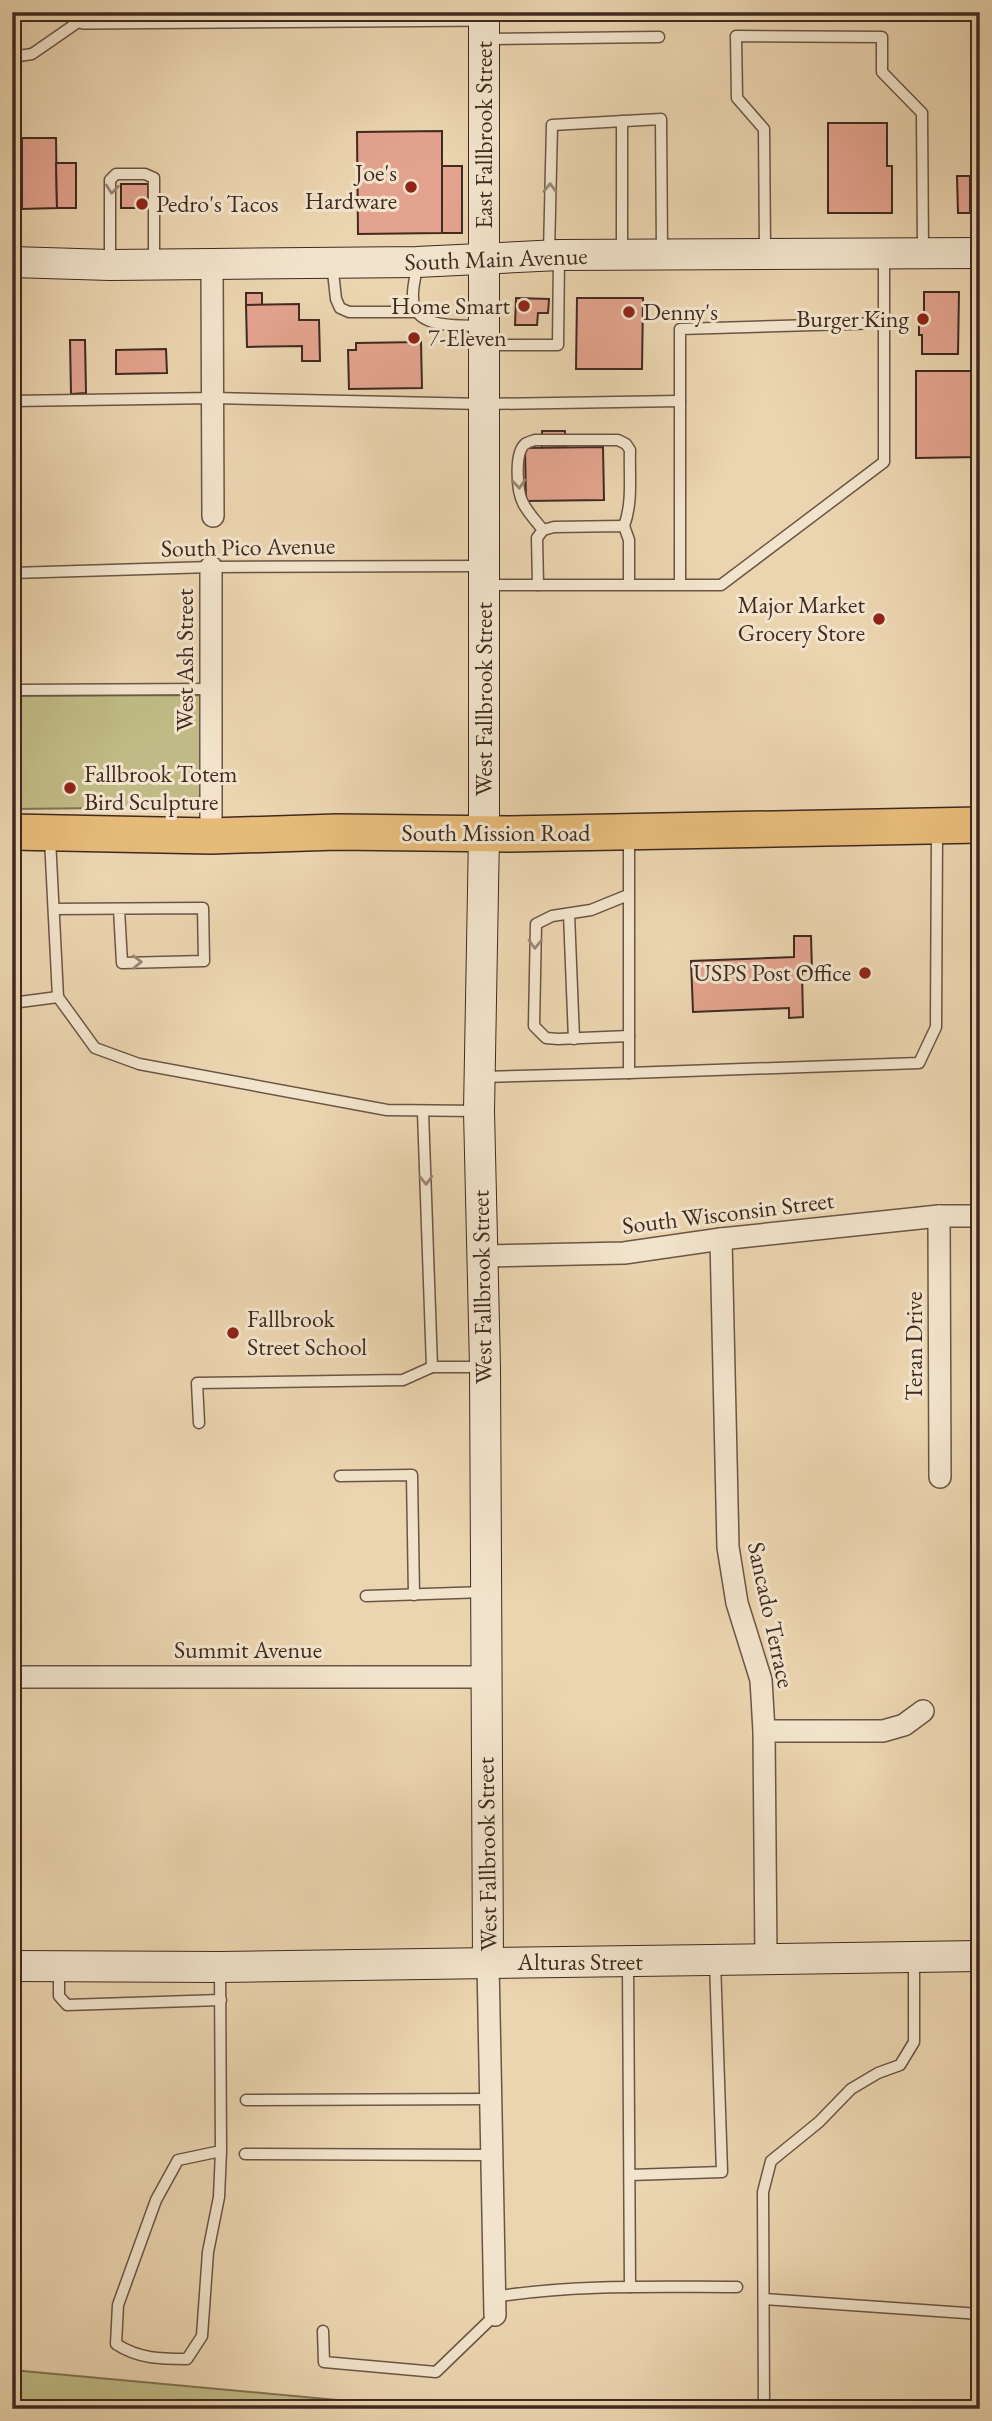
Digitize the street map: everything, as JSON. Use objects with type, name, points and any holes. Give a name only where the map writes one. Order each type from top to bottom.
[{"type":"main road","name":"South Mission Road","points":[[12,832],[211,836],[337,832],[484,834],[980,825]]},
{"type":"street","points":[[78,15],[484,22]]},
{"type":"street","name":"East Fallbrook Street","points":[[484,22],[485,258]]},
{"type":"street","name":"South Main Avenue","points":[[12,262],[110,265],[417,262],[554,256],[765,253],[980,253]]},
{"type":"street","name":"West Fallbrook Street","points":[[485,258],[484,834],[479,1111],[485,1367],[489,2099],[495,2306]]},
{"type":"street","points":[[212,264],[213,516]]},
{"type":"street","name":"West Ash Street","points":[[211,567],[211,836]]},
{"type":"street","name":"South Wisconsin Street","points":[[482,1256],[624,1253],[721,1239],[939,1216],[980,1216]]},
{"type":"street","name":"Teran Drive","points":[[939,1216],[940,1476]]},
{"type":"street","name":"Sancado Terrace","points":[[721,1239],[728,1547],[737,1603],[761,1680],[766,1960]]},
{"type":"street","name":"Summit Avenue","points":[[12,1676],[485,1677]]},
{"type":"street","points":[[764,1731],[883,1731],[904,1725],[923,1711]]},
{"type":"street","name":"Alturas Street","points":[[12,1966],[220,1967],[980,1956]]},
{"type":"lane","points":[[12,57],[32,54],[78,15]]},
{"type":"lane","points":[[484,22],[659,37]]},
{"type":"lane","points":[[765,253],[764,129],[737,98],[736,36],[882,37],[882,72],[922,113],[923,253]]},
{"type":"lane","points":[[417,262],[412,300],[416,312],[424,319],[485,336],[558,345],[552,125],[661,119],[662,255]]},
{"type":"lane","points":[[622,121],[622,255]]},
{"type":"lane","points":[[110,265],[110,180],[116,174],[126,173],[145,174],[153,178],[154,264]]},
{"type":"lane","points":[[681,584],[680,329],[884,323],[884,253]]},
{"type":"lane","points":[[332,262],[336,299],[340,308],[349,312],[416,312]]},
{"type":"lane","name":"South Pico Avenue","points":[[12,573],[211,567],[485,575],[538,585],[721,584],[884,462],[884,323]]},
{"type":"lane","points":[[12,401],[214,398],[485,404],[680,401]]},
{"type":"lane","points":[[543,530],[519,494],[518,464],[525,444],[535,440],[618,440],[626,444],[630,450],[629,513],[624,526],[629,540],[629,584]]},
{"type":"lane","points":[[538,585],[537,538],[543,530],[554,527],[624,526]]},
{"type":"lane","points":[[12,690],[211,689]]},
{"type":"lane","points":[[480,1077],[919,1063],[936,1027],[937,826]]},
{"type":"lane","points":[[50,832],[58,997],[95,1048],[139,1064],[387,1110],[479,1111]]},
{"type":"lane","points":[[629,832],[629,1073]]},
{"type":"lane","points":[[628,895],[592,911],[552,916],[536,925],[534,1026],[545,1038],[629,1036]]},
{"type":"lane","points":[[54,909],[203,908],[204,961],[122,963],[119,909]]},
{"type":"lane","points":[[569,914],[573,1039]]},
{"type":"lane","points":[[12,1003],[58,997]]},
{"type":"lane","points":[[423,1112],[432,1367]]},
{"type":"lane","points":[[198,1423],[197,1383],[403,1380],[432,1367],[485,1367]]},
{"type":"lane","points":[[340,1476],[412,1475],[414,1595]]},
{"type":"lane","points":[[366,1596],[485,1592]]},
{"type":"lane","points":[[764,2409],[763,2192],[771,2161],[818,2122],[851,2089],[878,2073],[900,2065],[914,2042],[914,1958]]},
{"type":"lane","points":[[630,2175],[722,2172],[715,1961]]},
{"type":"lane","points":[[628,1962],[630,2287]]},
{"type":"lane","points":[[59,1965],[59,1996],[67,2005],[221,2000]]},
{"type":"lane","points":[[220,1967],[222,2151],[219,2197],[208,2252],[202,2336],[187,2359],[157,2359],[130,2353],[117,2344],[118,2305],[156,2200],[178,2160],[222,2151]]},
{"type":"lane","points":[[246,2100],[489,2099]]},
{"type":"lane","points":[[246,2154],[490,2155]]},
{"type":"lane","points":[[323,2331],[324,2362],[436,2372],[495,2306],[529,2291],[737,2287]]},
{"type":"lane","points":[[764,2299],[980,2314]]},
{"type":"shaded area","points":[[200,695],[201,807],[12,809],[12,696]]},
{"type":"shaded area","points":[[12,2370],[434,2409],[12,2409]]},
{"type":"building","points":[[828,123],[887,123],[887,166],[892,166],[892,213],[828,213]]},
{"type":"building","points":[[442,131],[442,233],[358,234],[357,132]]},
{"type":"building","points":[[22,138],[56,138],[57,208],[22,209]]},
{"type":"building","points":[[56,163],[76,163],[76,208],[57,208]]},
{"type":"building","points":[[442,166],[462,166],[462,233],[442,233]]},
{"type":"building","points":[[957,176],[970,176],[970,213],[958,213]]},
{"type":"building","points":[[121,184],[148,184],[148,208],[121,208]]},
{"type":"building","points":[[924,292],[959,292],[958,354],[922,354],[919,313],[924,313]]},
{"type":"building","points":[[246,293],[262,293],[262,305],[246,305]]},
{"type":"building","points":[[516,298],[549,299],[548,313],[538,313],[537,325],[515,325]]},
{"type":"building","points":[[577,298],[643,298],[642,369],[576,369]]},
{"type":"building","points":[[299,304],[299,320],[319,320],[320,361],[302,361],[302,346],[247,347],[246,305]]},
{"type":"building","points":[[70,340],[85,340],[86,393],[71,394]]},
{"type":"building","points":[[421,342],[422,388],[349,389],[348,350],[356,350],[356,343]]},
{"type":"building","points":[[166,349],[167,373],[116,374],[116,350]]},
{"type":"building","points":[[916,371],[980,371],[980,457],[916,458]]},
{"type":"building","points":[[542,431],[565,431],[566,447],[542,448]]},
{"type":"building","points":[[603,447],[604,500],[526,501],[525,448]]},
{"type":"building","points":[[794,936],[811,936],[812,971],[802,971],[803,1017],[789,1018],[789,1008],[693,1012],[691,961],[794,957]]},
{"type":"place","name":"Joe's Hardware","points":[[411,187]]},
{"type":"place","name":"Pedro's Tacos","points":[[142,204]]},
{"type":"place","name":"Home Smart","points":[[524,306]]},
{"type":"place","name":"Denny's","points":[[629,312]]},
{"type":"place","name":"Burger King","points":[[923,319]]},
{"type":"place","name":"7-Eleven","points":[[414,338]]},
{"type":"place","name":"Major Market Grocery Store","points":[[879,619]]},
{"type":"place","name":"Fallbrook Totem Bird Sculpture","points":[[70,788]]},
{"type":"place","name":"USPS Post Office","points":[[865,973]]},
{"type":"place","name":"Fallbrook Street School","points":[[233,1333]]}]
